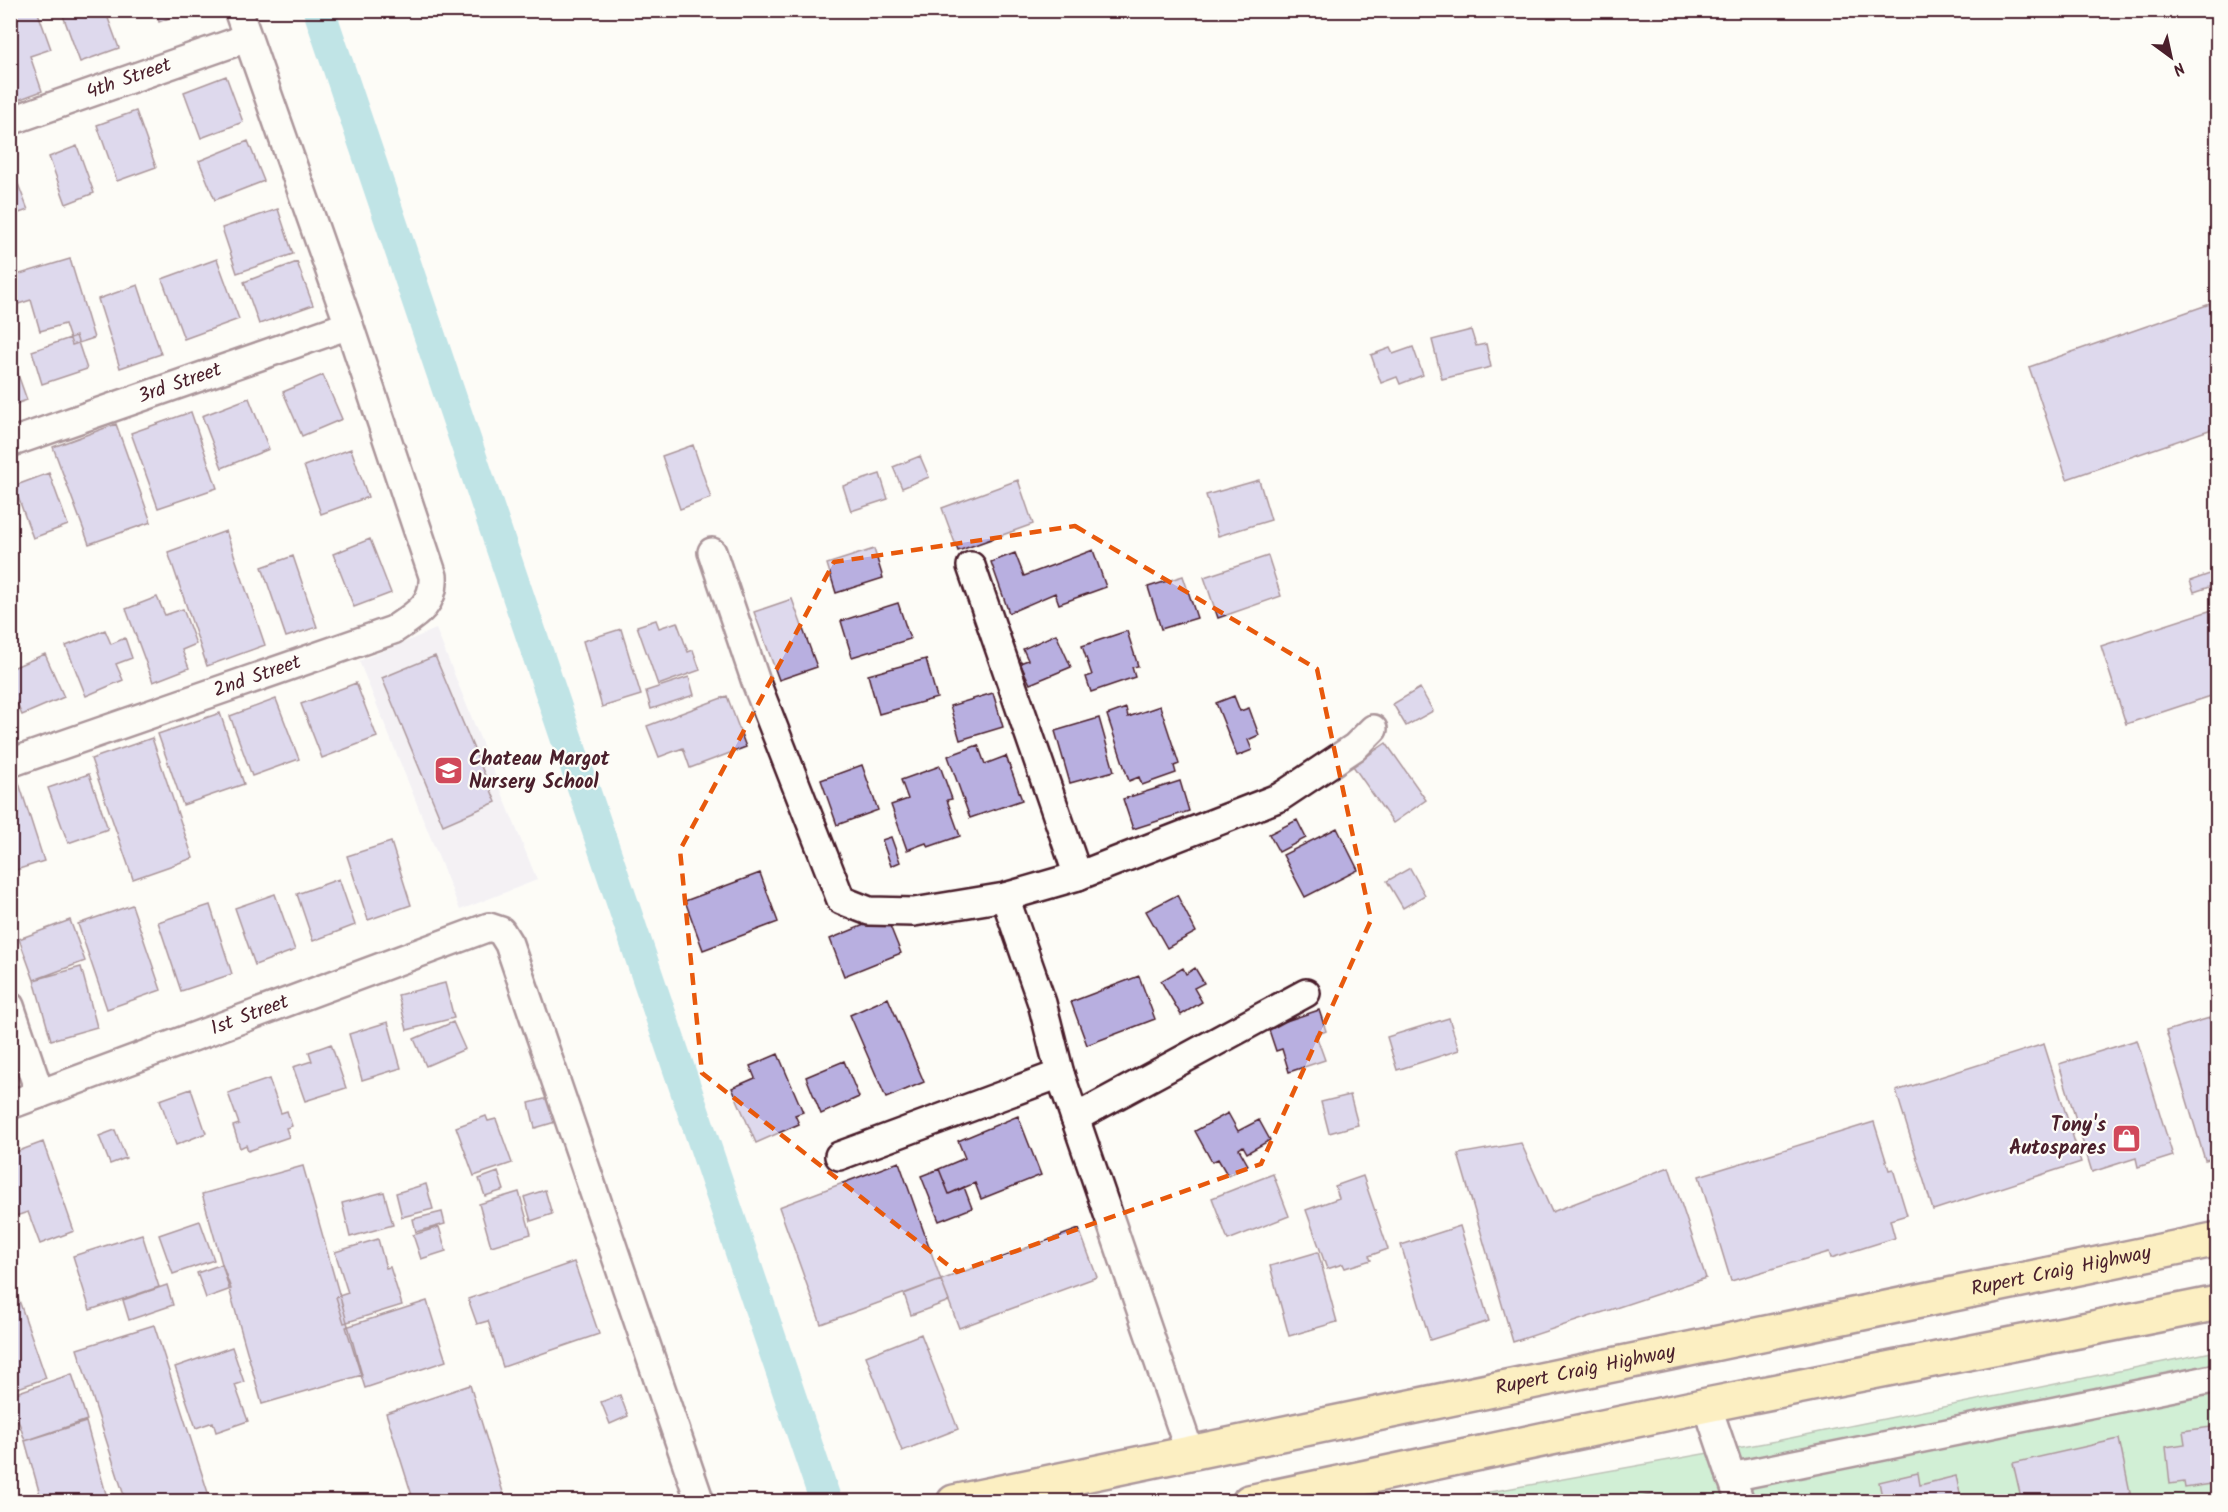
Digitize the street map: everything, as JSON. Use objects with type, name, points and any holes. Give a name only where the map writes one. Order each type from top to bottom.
[{"type":"main road","name":"Rupert Craig Highway","points":[[954,1502],[2217,1239]]},
{"type":"main road","points":[[1249,1502],[1707,1405],[2217,1303]]},
{"type":"street","points":[[238,10],[349,326]]},
{"type":"street","name":"4th Street","points":[[10,121],[247,38]]},
{"type":"street","name":"3rd Street","points":[[10,443],[349,326]]},
{"type":"street","name":"2nd Street","points":[[10,763],[393,630],[427,603],[434,590],[433,576],[349,326]]},
{"type":"street","points":[[712,552],[757,685],[841,900],[869,911],[914,912],[1005,897],[1078,876],[1280,796],[1355,747],[1372,729]]},
{"type":"street","points":[[971,566],[1078,876]]},
{"type":"street","points":[[1005,897],[1042,1003],[1060,1074],[1190,1453]]},
{"type":"street","name":"1st Street","points":[[10,1104],[489,927],[501,931],[509,944],[700,1502]]},
{"type":"street","points":[[1075,1118],[1305,993]]},
{"type":"street","points":[[10,1006],[40,1094]]},
{"type":"street","points":[[838,1156],[1060,1074]]},
{"type":"street","points":[[1707,1405],[1735,1489],[2217,1378]]},
{"type":"highlighted area","points":[[1075,526],[1317,669],[1371,920],[1261,1164],[957,1272],[702,1073],[680,850],[834,562]]},
{"type":"shaded area","name":"Chateau Margot Nursery School","points":[[436,629],[537,880],[460,910],[359,661]]},
{"type":"green space","points":[[2217,1351],[2217,1501],[1434,1502],[1776,1441]]},
{"type":"building","points":[[10,10],[37,10],[51,49],[30,56],[42,91],[10,103]]},
{"type":"building","points":[[61,10],[84,10],[85,14],[105,10],[119,48],[80,62]]},
{"type":"building","points":[[155,10],[189,10],[159,22]]},
{"type":"building","points":[[226,76],[243,122],[201,138],[184,92]]},
{"type":"building","points":[[136,111],[156,167],[117,181],[97,125]]},
{"type":"building","points":[[248,141],[264,181],[215,200],[199,161]]},
{"type":"building","points":[[77,146],[94,193],[66,204],[49,157]]},
{"type":"building","points":[[10,163],[28,210],[10,216]]},
{"type":"building","points":[[278,209],[293,254],[237,273],[222,228]]},
{"type":"building","points":[[70,259],[94,338],[72,345],[65,324],[40,331],[31,300],[15,305],[10,291],[10,277]]},
{"type":"building","points":[[217,259],[239,319],[184,339],[162,279]]},
{"type":"building","points":[[297,262],[313,305],[259,324],[244,282]]},
{"type":"building","points":[[138,285],[161,354],[120,368],[98,299]]},
{"type":"building","points":[[2210,304],[2218,327],[2218,427],[2067,479],[2029,367]]},
{"type":"building","points":[[1471,330],[1476,346],[1486,344],[1491,367],[1442,379],[1432,340]]},
{"type":"building","points":[[76,336],[87,369],[42,384],[32,351]]},
{"type":"building","points":[[1413,347],[1423,375],[1400,384],[1397,377],[1381,383],[1371,355],[1390,348],[1393,354]]},
{"type":"building","points":[[10,352],[27,400],[10,406]]},
{"type":"building","points":[[323,375],[342,419],[302,436],[283,392]]},
{"type":"building","points":[[249,398],[269,449],[222,468],[202,416]]},
{"type":"building","points":[[191,412],[217,488],[158,508],[131,433]]},
{"type":"building","points":[[116,424],[151,522],[89,544],[53,447]]},
{"type":"building","points":[[693,445],[711,498],[680,509],[662,456]]},
{"type":"building","points":[[351,449],[368,497],[321,514],[304,466]]},
{"type":"building","points":[[920,456],[929,477],[902,488],[893,467]]},
{"type":"building","points":[[49,473],[68,525],[33,538],[14,486]]},
{"type":"building","points":[[880,474],[888,499],[851,511],[843,486]]},
{"type":"building","points":[[1018,480],[1033,524],[958,551],[942,508]]},
{"type":"building","points":[[1259,480],[1271,520],[1218,536],[1206,495]]},
{"type":"building","points":[[226,531],[265,645],[207,666],[168,552]]},
{"type":"building","points":[[370,539],[391,593],[354,607],[333,554]]},
{"type":"building","points":[[874,549],[883,578],[836,593],[827,564]]},
{"type":"building","points":[[1093,550],[1106,587],[1059,604],[1055,593],[1009,613],[991,562],[1015,553],[1024,576]]},
{"type":"building","points":[[293,556],[317,627],[286,637],[262,567]]},
{"type":"building","points":[[1268,556],[1281,596],[1218,618],[1204,577]]},
{"type":"building","points":[[2218,571],[2218,584],[2194,592],[2190,581]]},
{"type":"building","points":[[1183,576],[1197,618],[1161,629],[1148,587]]},
{"type":"building","points":[[157,597],[165,615],[183,609],[196,644],[182,650],[189,668],[153,682],[126,609]]},
{"type":"building","points":[[792,599],[817,667],[779,680],[754,612]]},
{"type":"building","points":[[898,603],[910,639],[852,657],[841,621]]},
{"type":"building","points":[[2218,608],[2218,716],[2211,696],[2126,724],[2101,646]]},
{"type":"building","points":[[656,620],[659,628],[677,622],[688,652],[693,650],[700,670],[658,685],[637,626]]},
{"type":"building","points":[[621,629],[641,695],[602,707],[583,641]]},
{"type":"building","points":[[105,630],[111,644],[125,638],[132,658],[116,664],[123,680],[86,696],[66,646]]},
{"type":"building","points":[[1127,631],[1138,666],[1132,667],[1135,677],[1091,692],[1086,677],[1092,675],[1082,646]]},
{"type":"building","points":[[1056,634],[1071,667],[1030,684],[1020,663],[1028,660],[1023,649]]},
{"type":"building","points":[[45,654],[64,697],[22,715],[10,689],[10,669]]},
{"type":"building","points":[[435,656],[496,802],[443,825],[382,678]]},
{"type":"building","points":[[926,659],[937,698],[879,714],[868,675]]},
{"type":"building","points":[[689,677],[694,695],[651,709],[646,691]]},
{"type":"building","points":[[356,683],[377,737],[322,758],[301,704]]},
{"type":"building","points":[[1420,688],[1433,711],[1406,726],[1393,704]]},
{"type":"building","points":[[993,693],[1003,727],[960,740],[950,706]]},
{"type":"building","points":[[727,696],[746,747],[690,768],[683,748],[659,757],[647,726]]},
{"type":"building","points":[[1234,696],[1240,711],[1249,708],[1259,735],[1248,740],[1252,750],[1237,756],[1216,703]]},
{"type":"building","points":[[276,699],[299,759],[252,776],[230,716]]},
{"type":"building","points":[[1160,706],[1179,764],[1174,766],[1176,773],[1142,785],[1139,777],[1129,781],[1107,715],[1126,708],[1128,717]]},
{"type":"building","points":[[220,713],[244,784],[183,805],[158,734]]},
{"type":"building","points":[[1099,718],[1114,771],[1070,783],[1055,731]]},
{"type":"building","points":[[152,738],[193,858],[133,879],[91,759]]},
{"type":"building","points":[[1386,743],[1426,800],[1393,823],[1353,766]]},
{"type":"building","points":[[978,745],[985,764],[1006,756],[1022,800],[970,818],[948,756]]},
{"type":"building","points":[[862,765],[878,810],[837,825],[821,780]]},
{"type":"building","points":[[940,766],[952,799],[947,800],[960,836],[928,847],[926,843],[907,850],[891,805],[908,799],[901,780]]},
{"type":"building","points":[[89,774],[108,829],[68,843],[48,788]]},
{"type":"building","points":[[1180,781],[1189,811],[1133,829],[1123,799]]},
{"type":"building","points":[[19,783],[44,861],[10,872],[10,786]]},
{"type":"building","points":[[1297,820],[1306,838],[1279,852],[1269,834]]},
{"type":"building","points":[[1337,828],[1358,870],[1305,897],[1283,855]]},
{"type":"building","points":[[891,837],[900,862],[891,866],[882,840]]},
{"type":"building","points":[[391,842],[411,905],[368,920],[347,856]]},
{"type":"building","points":[[1410,868],[1425,895],[1403,908],[1387,881]]},
{"type":"building","points":[[760,873],[778,922],[703,950],[685,901]]},
{"type":"building","points":[[339,879],[355,925],[313,941],[297,894]]},
{"type":"building","points":[[275,894],[295,950],[255,965],[235,908]]},
{"type":"building","points":[[1177,895],[1196,932],[1167,948],[1146,911]]},
{"type":"building","points":[[132,905],[161,990],[107,1009],[78,924]]},
{"type":"building","points":[[210,905],[232,974],[181,991],[158,922]]},
{"type":"building","points":[[886,916],[901,953],[844,976],[830,939]]},
{"type":"building","points":[[70,920],[85,961],[34,980],[19,939]]},
{"type":"building","points":[[81,967],[97,1027],[51,1040],[34,980]]},
{"type":"building","points":[[1183,968],[1186,974],[1195,968],[1204,983],[1194,988],[1202,1002],[1181,1015],[1161,981]]},
{"type":"building","points":[[1139,976],[1155,1019],[1087,1045],[1071,1002]]},
{"type":"building","points":[[445,983],[454,1018],[407,1030],[398,995]]},
{"type":"building","points":[[888,998],[924,1082],[886,1098],[850,1015]]},
{"type":"building","points":[[1319,1010],[1326,1031],[1316,1035],[1325,1060],[1289,1072],[1282,1049],[1276,1051],[1268,1027]]},
{"type":"building","points":[[2213,1017],[2218,1030],[2218,1157],[2205,1160],[2166,1031]]},
{"type":"building","points":[[1449,1018],[1459,1050],[1397,1070],[1387,1037]]},
{"type":"building","points":[[388,1022],[401,1068],[362,1080],[349,1034]]},
{"type":"building","points":[[453,1022],[465,1049],[426,1066],[414,1039]]},
{"type":"building","points":[[2137,1040],[2173,1156],[2138,1167],[2136,1158],[2092,1172],[2059,1064]]},
{"type":"building","points":[[331,1044],[346,1088],[305,1101],[293,1067],[312,1061],[309,1052]]},
{"type":"building","points":[[2044,1044],[2081,1162],[1933,1210],[1896,1091]]},
{"type":"building","points":[[778,1054],[803,1112],[795,1115],[799,1124],[756,1143],[732,1088],[755,1078],[750,1066]]},
{"type":"building","points":[[844,1061],[859,1097],[821,1114],[806,1077]]},
{"type":"building","points":[[269,1079],[281,1113],[287,1111],[292,1126],[286,1128],[289,1137],[248,1151],[246,1145],[240,1148],[233,1126],[239,1124],[228,1093]]},
{"type":"building","points":[[191,1089],[206,1133],[176,1145],[160,1100]]},
{"type":"building","points":[[1350,1095],[1358,1125],[1329,1133],[1321,1102]]},
{"type":"building","points":[[552,1097],[559,1121],[535,1128],[529,1103]]},
{"type":"building","points":[[1228,1113],[1238,1131],[1259,1120],[1270,1140],[1247,1153],[1243,1146],[1239,1149],[1248,1165],[1228,1176],[1218,1159],[1212,1162],[1195,1131]]},
{"type":"building","points":[[486,1116],[488,1121],[496,1119],[512,1163],[474,1176],[456,1127]]},
{"type":"building","points":[[1018,1116],[1041,1175],[981,1199],[975,1183],[949,1194],[939,1169],[965,1158],[958,1141]]},
{"type":"building","points":[[1874,1122],[1889,1170],[1893,1169],[1907,1215],[1890,1220],[1895,1238],[1831,1258],[1829,1252],[1731,1281],[1699,1176]]},
{"type":"building","points":[[115,1130],[126,1158],[110,1164],[99,1136]]},
{"type":"building","points":[[10,1136],[16,1152],[43,1142],[74,1231],[40,1244],[28,1212],[10,1218]]},
{"type":"building","points":[[1521,1143],[1552,1212],[1669,1167],[1706,1278],[1513,1342],[1458,1154]]},
{"type":"building","points":[[899,1162],[941,1280],[821,1324],[779,1207]]},
{"type":"building","points":[[303,1166],[362,1375],[262,1404],[202,1194]]},
{"type":"building","points":[[939,1169],[949,1194],[964,1187],[972,1208],[939,1221],[921,1176]]},
{"type":"building","points":[[498,1172],[504,1190],[485,1196],[479,1179]]},
{"type":"building","points":[[1273,1174],[1289,1216],[1228,1240],[1212,1198]]},
{"type":"building","points":[[1363,1176],[1388,1249],[1369,1256],[1371,1260],[1345,1268],[1343,1264],[1327,1269],[1306,1210],[1339,1198],[1335,1186]]},
{"type":"building","points":[[426,1184],[433,1209],[402,1217],[396,1193]]},
{"type":"building","points":[[545,1190],[552,1214],[531,1221],[524,1197]]},
{"type":"building","points":[[384,1192],[393,1225],[350,1237],[342,1203]]},
{"type":"building","points":[[519,1192],[531,1234],[491,1246],[479,1204]]},
{"type":"building","points":[[442,1212],[445,1224],[416,1232],[413,1219]]},
{"type":"building","points":[[200,1221],[214,1260],[173,1274],[159,1235]]},
{"type":"building","points":[[1460,1226],[1489,1321],[1430,1340],[1401,1245]]},
{"type":"building","points":[[439,1227],[446,1251],[421,1259],[413,1235]]},
{"type":"building","points":[[1079,1229],[1097,1277],[959,1328],[941,1280]]},
{"type":"building","points":[[142,1234],[159,1287],[90,1310],[73,1256]]},
{"type":"building","points":[[378,1239],[386,1268],[390,1267],[402,1305],[344,1323],[336,1297],[348,1293],[335,1252]]},
{"type":"building","points":[[1318,1252],[1337,1322],[1289,1336],[1270,1266]]},
{"type":"building","points":[[574,1262],[599,1334],[503,1367],[488,1321],[477,1324],[468,1299]]},
{"type":"building","points":[[222,1264],[231,1289],[206,1298],[197,1273]]},
{"type":"building","points":[[941,1280],[949,1301],[911,1315],[904,1294]]},
{"type":"building","points":[[13,1283],[46,1378],[10,1391],[10,1284]]},
{"type":"building","points":[[167,1285],[173,1305],[129,1320],[123,1300]]},
{"type":"building","points":[[427,1301],[446,1361],[365,1388],[346,1327]]},
{"type":"building","points":[[154,1325],[211,1502],[126,1502],[77,1349]]},
{"type":"building","points":[[921,1334],[958,1429],[902,1451],[866,1356]]},
{"type":"building","points":[[232,1347],[244,1382],[235,1385],[248,1421],[216,1432],[213,1422],[196,1428],[175,1367]]},
{"type":"building","points":[[72,1374],[87,1420],[25,1441],[10,1395]]},
{"type":"building","points":[[470,1385],[506,1502],[414,1502],[386,1413]]},
{"type":"building","points":[[620,1395],[628,1416],[610,1424],[601,1402]]},
{"type":"building","points":[[86,1422],[108,1501],[42,1502],[25,1441]]},
{"type":"building","points":[[2218,1426],[2218,1483],[2185,1488],[2184,1482],[2170,1484],[2166,1447],[2185,1444],[2183,1431]]},
{"type":"building","points":[[2119,1439],[2132,1502],[2022,1502],[2013,1463]]},
{"type":"building","points":[[1918,1473],[1920,1485],[1956,1476],[1962,1502],[1883,1502],[1879,1482]]},
{"type":"building","points":[[1655,1494],[1657,1502],[1621,1502]]},
{"type":"waterway","points":[[319,10],[826,1502]]},
{"type":"place","name":"Chateau Margot Nursery School","points":[[448,771]]},
{"type":"place","name":"Tony's Autospares","points":[[2127,1138]]}]
